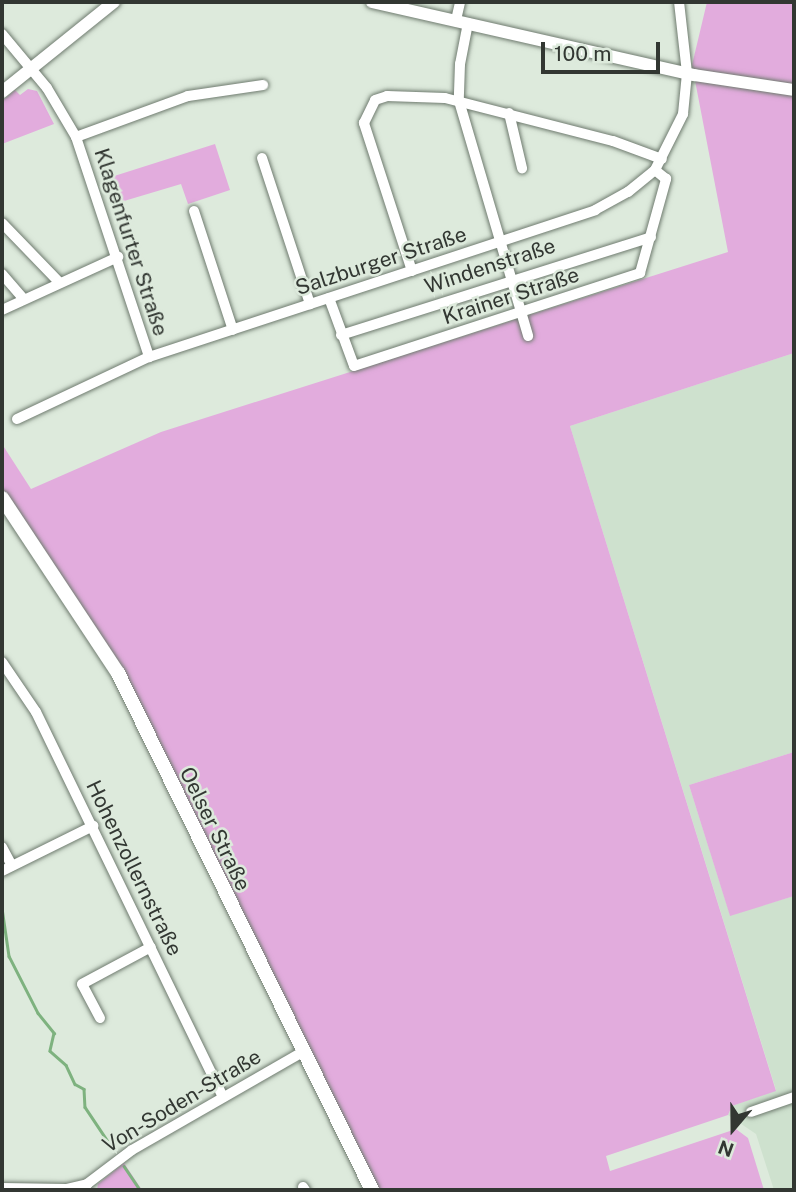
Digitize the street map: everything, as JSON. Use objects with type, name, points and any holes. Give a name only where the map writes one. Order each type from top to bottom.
[{"type":"main road","name":"Oelser Straße","points":[[2,498],[118,673],[301,1053],[372,1190]]},
{"type":"street","points":[[2,92],[114,2]]},
{"type":"street","points":[[372,2],[687,73],[794,90]]},
{"type":"street","points":[[460,2],[462,22],[459,101],[528,336]]},
{"type":"street","name":"Salzburger Straße","points":[[17,419],[149,357],[595,210],[655,170],[683,114],[687,73],[678,2]]},
{"type":"street","name":"Klagenfurter Straße","points":[[2,34],[32,68],[75,137],[118,257],[149,357]]},
{"type":"street","points":[[75,137],[188,96],[263,85]]},
{"type":"street","points":[[412,271],[364,117],[375,100],[387,96],[459,101],[509,113],[662,159]]},
{"type":"street","points":[[509,113],[522,168]]},
{"type":"street","points":[[262,159],[310,304]]},
{"type":"street","name":"Krainer Straße","points":[[330,298],[354,366],[640,273],[666,179],[655,170]]},
{"type":"street","points":[[194,211],[233,330]]},
{"type":"street","points":[[2,223],[60,283]]},
{"type":"street","name":"Windenstraße","points":[[341,335],[513,278],[651,237]]},
{"type":"street","points":[[2,310],[118,257]]},
{"type":"street","points":[[2,274],[24,299]]},
{"type":"street","name":"Hohenzollernstraße","points":[[2,662],[36,712],[223,1097]]},
{"type":"street","points":[[2,871],[93,826]]},
{"type":"street","points":[[2,847],[12,866]]},
{"type":"street","points":[[100,1017],[82,984],[151,947]]},
{"type":"street","name":"Von-Soden-Straße","points":[[2,1188],[89,1187],[132,1150],[301,1053]]},
{"type":"street","points":[[751,1112],[794,1097]]},
{"type":"shaded area","points":[[707,2],[794,2],[794,353],[570,426],[776,1091],[732,1106],[728,1115],[606,1156],[610,1171],[736,1129],[748,1138],[764,1190],[378,1190],[102,638],[2,488],[2,444],[31,489],[161,432],[728,252],[692,65]]},
{"type":"shaded area","points":[[28,89],[37,91],[54,124],[2,144],[2,101],[15,90],[20,95]]},
{"type":"shaded area","points":[[215,144],[230,190],[188,204],[181,184],[114,204],[108,178]]},
{"type":"shaded area","points":[[794,353],[794,752],[689,785],[730,915],[794,896],[794,1190],[774,1190],[756,1134],[728,1115],[732,1106],[776,1090],[570,426]]},
{"type":"shaded area","points":[[794,752],[794,896],[730,916],[689,785]]},
{"type":"shaded area","points":[[124,1163],[142,1190],[97,1190],[98,1184]]},
{"type":"waterway","points":[[2,908],[9,956],[38,1013],[54,1033],[50,1051],[66,1065],[75,1084],[84,1089],[85,1107],[113,1149]]},
{"type":"waterway","points":[[124,1166],[140,1190]]}]
